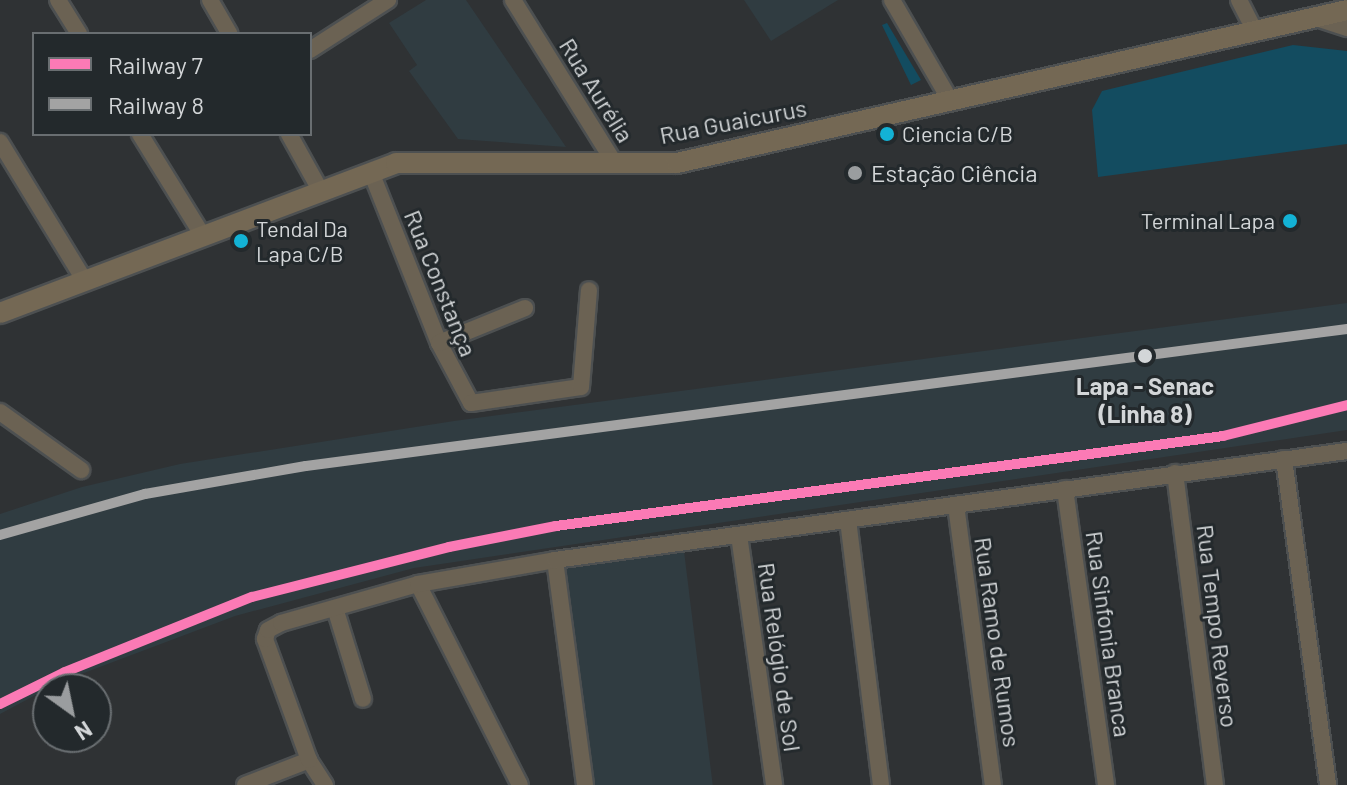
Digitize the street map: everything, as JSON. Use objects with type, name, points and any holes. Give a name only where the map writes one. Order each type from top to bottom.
[{"type":"main road","name":"Rua Guaicurus","points":[[0,313],[320,190],[412,161],[677,163],[1347,10]]},
{"type":"street","points":[[58,0],[78,32]]},
{"type":"street","points":[[210,0],[229,32]]},
{"type":"street","points":[[312,49],[388,0]]},
{"type":"street","name":"Rua Aurélia","points":[[513,0],[615,164]]},
{"type":"street","points":[[892,0],[950,100]]},
{"type":"street","points":[[1239,0],[1255,32]]},
{"type":"street","points":[[1316,18],[1347,28]]},
{"type":"street","points":[[141,136],[203,236]]},
{"type":"street","points":[[290,136],[320,190]]},
{"type":"street","points":[[0,142],[85,281]]},
{"type":"street","name":"Rua Constança","points":[[371,172],[439,343],[465,399],[476,405],[571,392],[585,381],[589,290]]},
{"type":"street","points":[[439,343],[525,308]]},
{"type":"street","points":[[0,412],[81,470]]},
{"type":"street","points":[[325,785],[309,760],[265,639],[268,630],[281,623],[418,584],[555,560],[1347,451]]},
{"type":"street","points":[[1284,459],[1328,785]]},
{"type":"street","name":"Rua Tempo Reverso","points":[[1175,473],[1215,785]]},
{"type":"street","name":"Rua Sinfonia Branca","points":[[1065,489],[1106,785]]},
{"type":"street","name":"Rua Ramo de Rumos","points":[[956,505],[993,785]]},
{"type":"street","points":[[848,520],[881,785]]},
{"type":"street","name":"Rua Relógio de Sol","points":[[739,535],[774,785]]},
{"type":"street","points":[[555,560],[585,785]]},
{"type":"street","points":[[418,584],[520,785]]},
{"type":"street","points":[[335,608],[363,699]]},
{"type":"street","points":[[245,785],[309,760]]},
{"type":"shaded area","points":[[426,0],[466,0],[566,147],[458,139],[409,71],[417,65],[389,23]]},
{"type":"shaded area","points":[[744,0],[838,0],[771,41]]},
{"type":"shaded area","points":[[887,23],[921,80],[911,85],[882,25]]},
{"type":"shaded area","points":[[1293,45],[1347,51],[1347,144],[1098,177],[1092,110],[1102,91]]},
{"type":"shaded area","points":[[1347,303],[1347,430],[414,568],[235,616],[84,673],[32,673],[32,697],[0,714],[0,514],[82,487],[180,464],[454,421]]},
{"type":"shaded area","points":[[684,551],[713,785],[587,785],[560,566]]},
{"type":"rail line","name":"8","points":[[0,535],[145,494],[306,466],[1347,329]]},
{"type":"rail line","name":"7","points":[[0,704],[65,672],[252,597],[449,547],[556,526],[1223,436],[1347,405]]},
{"type":"place","name":"Ciencia C/B","points":[[887,134]]},
{"type":"place","name":"Estação Ciência","points":[[855,173]]},
{"type":"place","name":"Terminal Lapa","points":[[1290,221]]},
{"type":"place","name":"Tendal Da Lapa C/B","points":[[241,241]]},
{"type":"place","name":"Lapa - Senac (Linha 8)","points":[[1145,356]]}]
